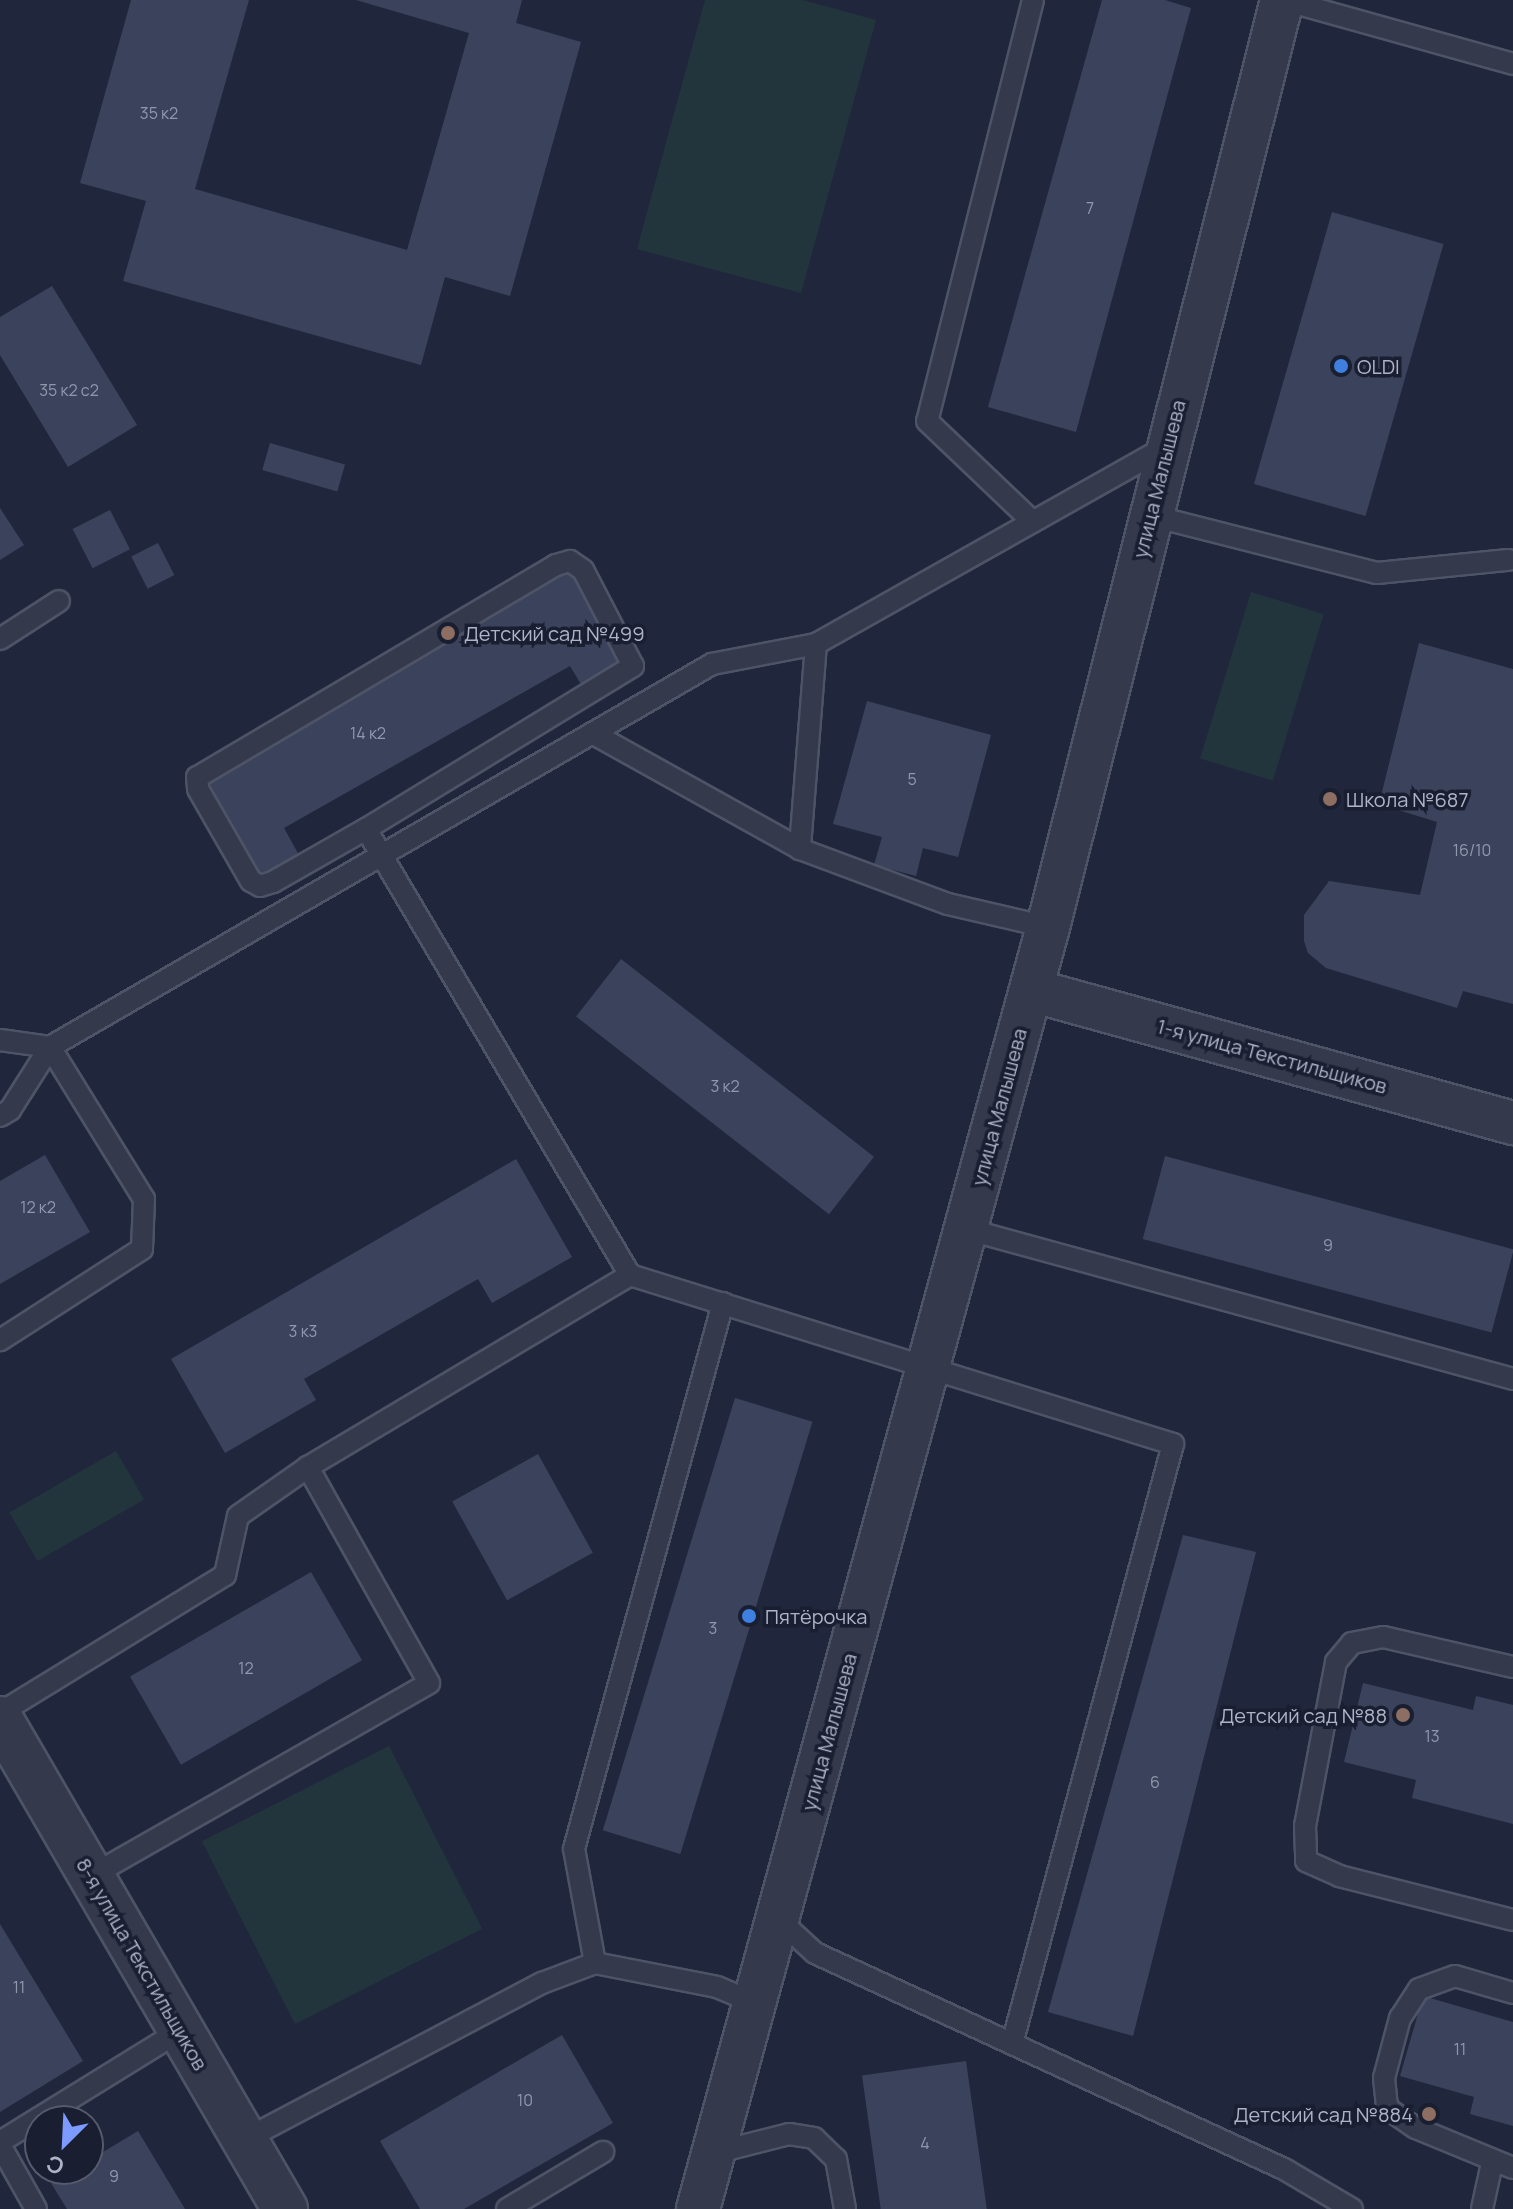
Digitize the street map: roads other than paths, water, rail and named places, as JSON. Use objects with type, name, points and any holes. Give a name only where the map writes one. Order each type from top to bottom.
[{"type":"street","name":"улица Малышева","points":[[698,2209],[1048,927],[1166,447],[1283,0]]},
{"type":"street","name":"1-я улица Текстильщиков","points":[[1031,990],[1513,1123]]},
{"type":"street","name":"8-я улица Текстильщиков","points":[[0,1716],[285,2209]]},
{"type":"lane","points":[[1033,0],[927,421],[1033,522]]},
{"type":"lane","points":[[1283,0],[1513,64]]},
{"type":"lane","points":[[0,1116],[10,1110],[50,1047],[382,853],[712,664],[816,644],[1166,447]]},
{"type":"lane","points":[[1149,515],[1377,573],[1508,560]]},
{"type":"lane","points":[[570,561],[583,570],[633,666],[366,829],[260,886],[251,881],[206,802],[197,777],[556,565],[570,561]]},
{"type":"lane","points":[[0,639],[59,601]]},
{"type":"lane","points":[[800,849],[816,644]]},
{"type":"lane","points":[[592,733],[800,849],[948,904],[1048,927]]},
{"type":"lane","points":[[366,829],[630,1275],[928,1366],[970,1384],[1173,1444],[1012,2044]]},
{"type":"lane","points":[[0,1040],[50,1047]]},
{"type":"lane","points":[[0,1340],[142,1249],[144,1199],[50,1047]]},
{"type":"lane","points":[[966,1229],[1513,1379]]},
{"type":"lane","points":[[0,1716],[225,1575],[238,1516],[308,1467],[630,1275]]},
{"type":"lane","points":[[595,1963],[574,1849],[723,1303]]},
{"type":"lane","points":[[91,1876],[429,1683],[308,1467]]},
{"type":"lane","points":[[1513,1667],[1383,1637],[1352,1643],[1336,1662],[1305,1826],[1306,1861],[1339,1876],[1513,1920]]},
{"type":"lane","points":[[778,1919],[815,1953],[1284,2169],[1352,2209]]},
{"type":"lane","points":[[244,2140],[542,1983],[595,1963],[717,1987],[755,2003]]},
{"type":"lane","points":[[1513,1993],[1455,1976],[1419,1989],[1400,2018],[1384,2078],[1387,2108],[1416,2128],[1492,2163],[1513,2168]]},
{"type":"lane","points":[[36,2209],[0,2144],[181,2030]]},
{"type":"lane","points":[[714,2153],[789,2134],[814,2138],[836,2159],[845,2209]]},
{"type":"lane","points":[[507,2209],[603,2152]]},
{"type":"lane","points":[[1482,2209],[1492,2163]]},
{"type":"place","name":"OLDI","points":[[1341,366]]},
{"type":"place","name":"Детский сад №499","points":[[448,633]]},
{"type":"place","name":"Школа №687","points":[[1330,799]]},
{"type":"place","name":"Пятёрочка","points":[[749,1616]]},
{"type":"place","name":"Детский сад №88","points":[[1403,1715]]},
{"type":"place","name":"Детский сад №884","points":[[1429,2114]]}]
